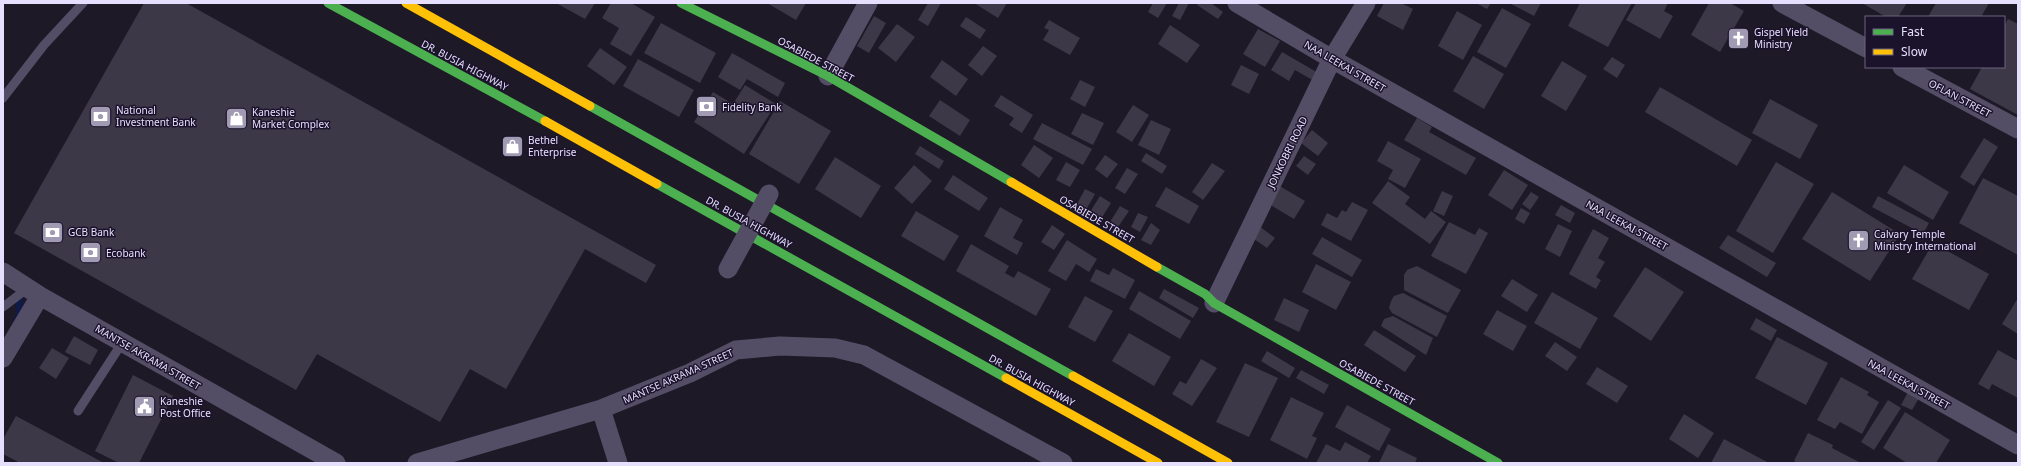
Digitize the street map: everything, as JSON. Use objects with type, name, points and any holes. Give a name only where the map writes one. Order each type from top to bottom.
[{"type":"main road","name":"DR. BUSIA HIGHWAY","points":[[328,3],[548,122],[1132,456],[1158,463]]},
{"type":"main road","points":[[406,3],[1228,463]]},
{"type":"main road","name":"OSABIEDE STREET","points":[[681,3],[828,76],[1205,294],[1214,304],[1498,463]]},
{"type":"street","points":[[828,76],[868,3]]},
{"type":"street","name":"NAA LEEKAI STREET","points":[[1237,3],[1332,59],[2018,445]]},
{"type":"street","name":"JONKOBRI ROAD","points":[[1214,304],[1332,59],[1366,3]]},
{"type":"street","points":[[1782,3],[1865,47]]},
{"type":"street","name":"OFLAN STREET","points":[[1904,68],[2018,129]]},
{"type":"street","points":[[728,269],[769,194]]},
{"type":"street","name":"MANTSE AKRAMA STREET","points":[[3,272],[34,292],[122,343],[336,463]]},
{"type":"street","points":[[3,358],[34,292]]},
{"type":"street","name":"MANTSE AKRAMA STREET","points":[[418,463],[601,409],[690,373],[736,350],[780,346],[835,348],[864,355],[1063,463]]},
{"type":"street","points":[[601,409],[618,463]]},
{"type":"lane","points":[[3,98],[44,45],[83,3]]},
{"type":"lane","points":[[3,307],[34,292]]},
{"type":"lane","points":[[78,411],[122,343]]},
{"type":"building","name":"Kaneshie Market Complex","points":[[144,3],[186,3],[656,265],[646,283],[585,249],[506,389],[470,369],[440,422],[317,354],[296,390],[14,233]]},
{"type":"building","points":[[556,3],[595,3],[585,19]]},
{"type":"building","points":[[611,3],[631,3],[655,17],[631,56],[610,44],[619,28],[602,18]]},
{"type":"building","points":[[767,3],[806,3],[796,20]]},
{"type":"building","points":[[928,3],[941,3],[928,26],[918,20]]},
{"type":"building","points":[[974,3],[1007,3],[998,18]]},
{"type":"building","points":[[1153,3],[1167,3],[1158,18],[1148,12]]},
{"type":"building","points":[[1179,3],[1189,3],[1180,20],[1172,16]]},
{"type":"building","points":[[1199,3],[1211,3],[1223,12],[1218,19],[1197,5]]},
{"type":"building","points":[[1384,3],[1401,3],[1413,9],[1403,30],[1377,16]]},
{"type":"building","points":[[1476,3],[1491,3],[1487,9]]},
{"type":"building","points":[[1509,3],[1541,3],[1534,16]]},
{"type":"building","points":[[1580,3],[1632,3],[1608,47],[1568,26]]},
{"type":"building","points":[[1636,3],[1668,3],[1664,11],[1673,16],[1660,39],[1626,20]]},
{"type":"building","points":[[1709,3],[1730,3],[1744,11],[1720,52],[1691,35]]},
{"type":"building","points":[[1862,3],[1907,3],[1899,16],[1884,16]]},
{"type":"building","points":[[1936,3],[1989,3],[1982,16],[1929,16]]},
{"type":"building","points":[[1502,8],[1531,24],[1506,68],[1477,52]]},
{"type":"building","points":[[1457,11],[1482,25],[1463,60],[1438,46]]},
{"type":"building","points":[[874,16],[886,23],[869,53],[857,46]]},
{"type":"building","points":[[966,17],[986,30],[980,39],[960,26]]},
{"type":"building","points":[[2008,19],[2018,24],[2018,115],[1970,89],[1981,68],[2005,68],[2005,24]]},
{"type":"building","points":[[1049,20],[1080,38],[1070,55],[1043,40],[1049,30],[1044,28]]},
{"type":"building","points":[[661,23],[716,53],[700,83],[644,53]]},
{"type":"building","points":[[897,24],[915,37],[896,62],[878,48]]},
{"type":"building","points":[[1170,25],[1200,45],[1187,63],[1158,44]]},
{"type":"building","points":[[1258,29],[1280,41],[1265,67],[1243,54]]},
{"type":"building","points":[[983,46],[997,56],[982,76],[968,65]]},
{"type":"building","points":[[600,48],[627,67],[614,85],[587,66]]},
{"type":"building","points":[[1282,52],[1320,74],[1316,82],[1295,70],[1289,81],[1271,70]]},
{"type":"building","points":[[732,53],[785,83],[778,97],[747,79],[740,90],[718,77]]},
{"type":"building","points":[[1473,56],[1504,74],[1484,109],[1453,91]]},
{"type":"building","points":[[1612,57],[1625,65],[1617,78],[1603,69]]},
{"type":"building","points":[[638,59],[694,90],[679,117],[623,86]]},
{"type":"building","points":[[942,60],[968,79],[956,96],[930,77]]},
{"type":"building","points":[[1562,61],[1587,76],[1566,111],[1541,96]]},
{"type":"building","points":[[1241,65],[1259,74],[1249,94],[1231,85]]},
{"type":"building","points":[[1080,80],[1095,87],[1085,107],[1070,99]]},
{"type":"building","points":[[745,85],[776,104],[744,154],[694,122],[713,92],[733,104]]},
{"type":"building","points":[[1660,87],[1752,140],[1737,166],[1645,112]]},
{"type":"building","points":[[1001,95],[1033,115],[1022,133],[1009,125],[1014,118],[994,106]]},
{"type":"building","points":[[1770,99],[1818,125],[1800,159],[1752,133]]},
{"type":"building","points":[[940,100],[970,120],[960,136],[929,116]]},
{"type":"building","points":[[780,101],[831,131],[799,184],[749,154]]},
{"type":"building","points":[[1133,105],[1149,115],[1132,142],[1116,132]]},
{"type":"building","points":[[1082,113],[1104,123],[1093,145],[1071,134]]},
{"type":"building","points":[[1417,118],[1432,127],[1429,132],[1476,158],[1466,175],[1404,140]]},
{"type":"building","points":[[1151,120],[1171,129],[1159,155],[1138,145]]},
{"type":"building","points":[[1042,123],[1092,149],[1083,165],[1033,139]]},
{"type":"building","points":[[1312,130],[1328,143],[1318,156],[1301,143]]},
{"type":"building","points":[[1984,138],[1998,147],[1974,186],[1960,177]]},
{"type":"building","points":[[1388,141],[1421,159],[1405,188],[1388,179],[1393,170],[1377,161]]},
{"type":"building","points":[[1034,145],[1053,158],[1039,178],[1021,165]]},
{"type":"building","points":[[920,146],[944,161],[939,169],[915,154]]},
{"type":"building","points":[[1146,153],[1167,166],[1162,174],[1141,161]]},
{"type":"building","points":[[1105,155],[1118,164],[1107,178],[1095,169]]},
{"type":"building","points":[[1304,156],[1316,164],[1308,175],[1296,166]]},
{"type":"building","points":[[835,157],[881,186],[861,218],[815,189]]},
{"type":"building","points":[[1066,162],[1080,170],[1070,187],[1056,180]]},
{"type":"building","points":[[1776,162],[1814,184],[1773,253],[1736,231]]},
{"type":"building","points":[[1212,163],[1225,171],[1203,200],[1192,192]]},
{"type":"building","points":[[914,165],[932,181],[912,204],[894,188]]},
{"type":"building","points":[[1904,165],[1949,192],[1933,220],[1887,193]]},
{"type":"building","points":[[1127,168],[1138,174],[1125,194],[1115,188]]},
{"type":"building","points":[[1504,170],[1528,185],[1512,210],[1488,195]]},
{"type":"building","points":[[953,175],[988,198],[979,211],[944,189]]},
{"type":"building","points":[[1983,178],[2018,196],[2018,255],[1959,223]]},
{"type":"building","points":[[1388,181],[1410,197],[1405,204],[1425,219],[1431,211],[1446,222],[1430,244],[1372,203]]},
{"type":"building","points":[[1278,185],[1305,201],[1294,219],[1267,203]]},
{"type":"building","points":[[1166,187],[1199,206],[1189,224],[1155,206]]},
{"type":"building","points":[[1085,189],[1095,194],[1086,210],[1076,206]]},
{"type":"building","points":[[1442,191],[1453,196],[1444,216],[1433,211]]},
{"type":"building","points":[[1531,192],[1539,197],[1530,210],[1522,204]]},
{"type":"building","points":[[1832,192],[1900,234],[1870,281],[1802,239]]},
{"type":"building","points":[[1100,196],[1111,203],[1101,219],[1090,212]]},
{"type":"building","points":[[1878,196],[1929,223],[1923,234],[1872,207]]},
{"type":"building","points":[[1352,202],[1368,210],[1351,241],[1321,225],[1327,213],[1337,218],[1342,210],[1346,212]]},
{"type":"building","points":[[1561,205],[1575,213],[1570,223],[1555,215]]},
{"type":"building","points":[[1120,206],[1129,211],[1118,227],[1110,222]]},
{"type":"building","points":[[1000,207],[1023,220],[1013,238],[1023,243],[1017,255],[984,236]]},
{"type":"building","points":[[1521,208],[1530,213],[1524,224],[1515,219]]},
{"type":"building","points":[[916,211],[959,236],[944,261],[901,236]]},
{"type":"building","points":[[1138,213],[1148,217],[1140,232],[1131,227]]},
{"type":"building","points":[[1449,222],[1475,235],[1479,228],[1488,233],[1466,274],[1431,256]]},
{"type":"building","points":[[1151,223],[1160,230],[1151,245],[1141,240]]},
{"type":"building","points":[[1558,224],[1572,231],[1560,257],[1545,249]]},
{"type":"building","points":[[1052,225],[1065,234],[1054,250],[1041,242]]},
{"type":"building","points":[[1259,226],[1275,238],[1267,248],[1251,237]]},
{"type":"building","points":[[1593,229],[1609,238],[1598,258],[1605,262],[1596,277],[1601,280],[1596,289],[1569,274]]},
{"type":"building","points":[[1728,235],[1776,263],[1767,277],[1719,248]]},
{"type":"building","points":[[1322,237],[1362,260],[1352,277],[1312,254]]},
{"type":"building","points":[[1067,240],[1097,259],[1089,272],[1076,264],[1066,281],[1048,271]]},
{"type":"building","points":[[1933,243],[1989,274],[1969,310],[1912,279]]},
{"type":"building","points":[[971,244],[1009,266],[1005,273],[1014,278],[1018,271],[1051,289],[1036,316],[956,271]]},
{"type":"building","points":[[1316,264],[1351,282],[1336,310],[1302,292]]},
{"type":"building","points":[[1417,266],[1461,290],[1448,313],[1404,290],[1404,275],[1407,270]]},
{"type":"building","points":[[1645,267],[1684,292],[1651,341],[1613,316]]},
{"type":"building","points":[[1113,268],[1135,280],[1125,299],[1090,281],[1096,269],[1109,275]]},
{"type":"building","points":[[1512,279],[1538,295],[1527,312],[1501,296]]},
{"type":"building","points":[[1164,289],[1199,308],[1193,318],[1159,298]]},
{"type":"building","points":[[1139,291],[1191,321],[1180,339],[1129,309]]},
{"type":"building","points":[[1552,292],[1598,318],[1580,349],[1534,323]]},
{"type":"building","points":[[1403,293],[1447,316],[1437,337],[1392,313],[1389,308],[1391,301],[1394,296]]},
{"type":"building","points":[[1085,296],[1113,311],[1095,342],[1068,327]]},
{"type":"building","points":[[1284,298],[1309,310],[1299,332],[1274,320]]},
{"type":"building","points":[[2018,298],[2018,334],[2002,324]]},
{"type":"building","points":[[1497,310],[1527,326],[1513,351],[1483,334]]},
{"type":"building","points":[[1393,316],[1433,338],[1426,355],[1381,326],[1384,319]]},
{"type":"building","points":[[1756,318],[1777,330],[1771,341],[1750,329]]},
{"type":"building","points":[[1374,330],[1416,356],[1405,372],[1364,345]]},
{"type":"building","points":[[1129,333],[1171,357],[1154,386],[1112,361]]},
{"type":"building","points":[[74,336],[98,350],[90,365],[65,352]]},
{"type":"building","points":[[1777,337],[1828,363],[1806,405],[1755,378]]},
{"type":"building","points":[[1555,342],[1577,357],[1567,371],[1545,356]]},
{"type":"building","points":[[52,348],[69,358],[56,379],[39,368]]},
{"type":"building","points":[[1998,350],[2018,361],[2018,398],[1992,384],[1989,390],[1978,384]]},
{"type":"building","points":[[1267,351],[1295,368],[1289,378],[1261,361]]},
{"type":"building","points":[[1201,359],[1217,368],[1192,406],[1172,394],[1180,381],[1186,384]]},
{"type":"building","points":[[1245,363],[1278,378],[1249,437],[1216,422]]},
{"type":"building","points":[[1597,367],[1628,386],[1617,403],[1586,384]]},
{"type":"building","points":[[1301,370],[1329,385],[1324,394],[1296,378]]},
{"type":"building","points":[[133,375],[173,396],[139,463],[119,463],[95,451]]},
{"type":"building","points":[[1841,377],[1869,392],[1867,395],[1879,402],[1862,434],[1840,422],[1835,429],[1817,420]]},
{"type":"building","points":[[1908,392],[1919,398],[1912,410],[1901,405]]},
{"type":"building","points":[[1291,397],[1324,413],[1312,436],[1317,438],[1307,459],[1270,440]]},
{"type":"building","points":[[1888,400],[1901,408],[1874,450],[1861,442]]},
{"type":"building","points":[[1347,405],[1391,429],[1379,451],[1335,427]]},
{"type":"building","points":[[1905,412],[1950,440],[1936,463],[1907,463],[1883,448]]},
{"type":"building","points":[[1684,414],[1714,433],[1698,458],[1669,439]]},
{"type":"building","points":[[16,416],[104,463],[20,463],[3,454],[3,439]]},
{"type":"building","points":[[1808,433],[1833,445],[1832,448],[1861,463],[1798,463],[1794,461]]},
{"type":"building","points":[[1724,439],[1769,463],[1711,463]]},
{"type":"building","points":[[1345,442],[1371,456],[1367,463],[1316,463],[1326,444],[1340,451]]},
{"type":"building","points":[[1388,444],[1417,458],[1415,463],[1379,463]]},
{"type":"waterway","points":[[17,321],[19,317],[20,291]]},
{"type":"traffic: fast","points":[[328,3],[545,121]]},
{"type":"traffic: fast","points":[[681,3],[828,76],[1011,182]]},
{"type":"traffic: fast","points":[[590,106],[1073,376]]},
{"type":"traffic: fast","points":[[657,184],[1006,378]]},
{"type":"traffic: fast","points":[[1157,267],[1205,294],[1214,303],[1498,463]]},
{"type":"traffic: slow","points":[[406,3],[590,106]]},
{"type":"traffic: slow","points":[[545,121],[657,184]]},
{"type":"traffic: slow","points":[[1011,182],[1157,267]]},
{"type":"traffic: slow","points":[[1073,376],[1228,463]]},
{"type":"traffic: slow","points":[[1006,378],[1158,463]]},
{"type":"place","name":"Gispel Yield Ministry","points":[[1738,38]]},
{"type":"place","name":"Fidelity Bank","points":[[707,107]]},
{"type":"place","name":"National Investment Bank","points":[[101,116]]},
{"type":"place","name":"Kaneshie Market Complex","points":[[236,118]]},
{"type":"place","name":"Bethel Enterprise","points":[[512,146]]},
{"type":"place","name":"GCB Bank","points":[[52,232]]},
{"type":"place","name":"Calvary Temple Ministry International","points":[[1859,240]]},
{"type":"place","name":"Ecobank","points":[[90,253]]},
{"type":"place","name":"Kaneshie Post Office","points":[[145,407]]}]
